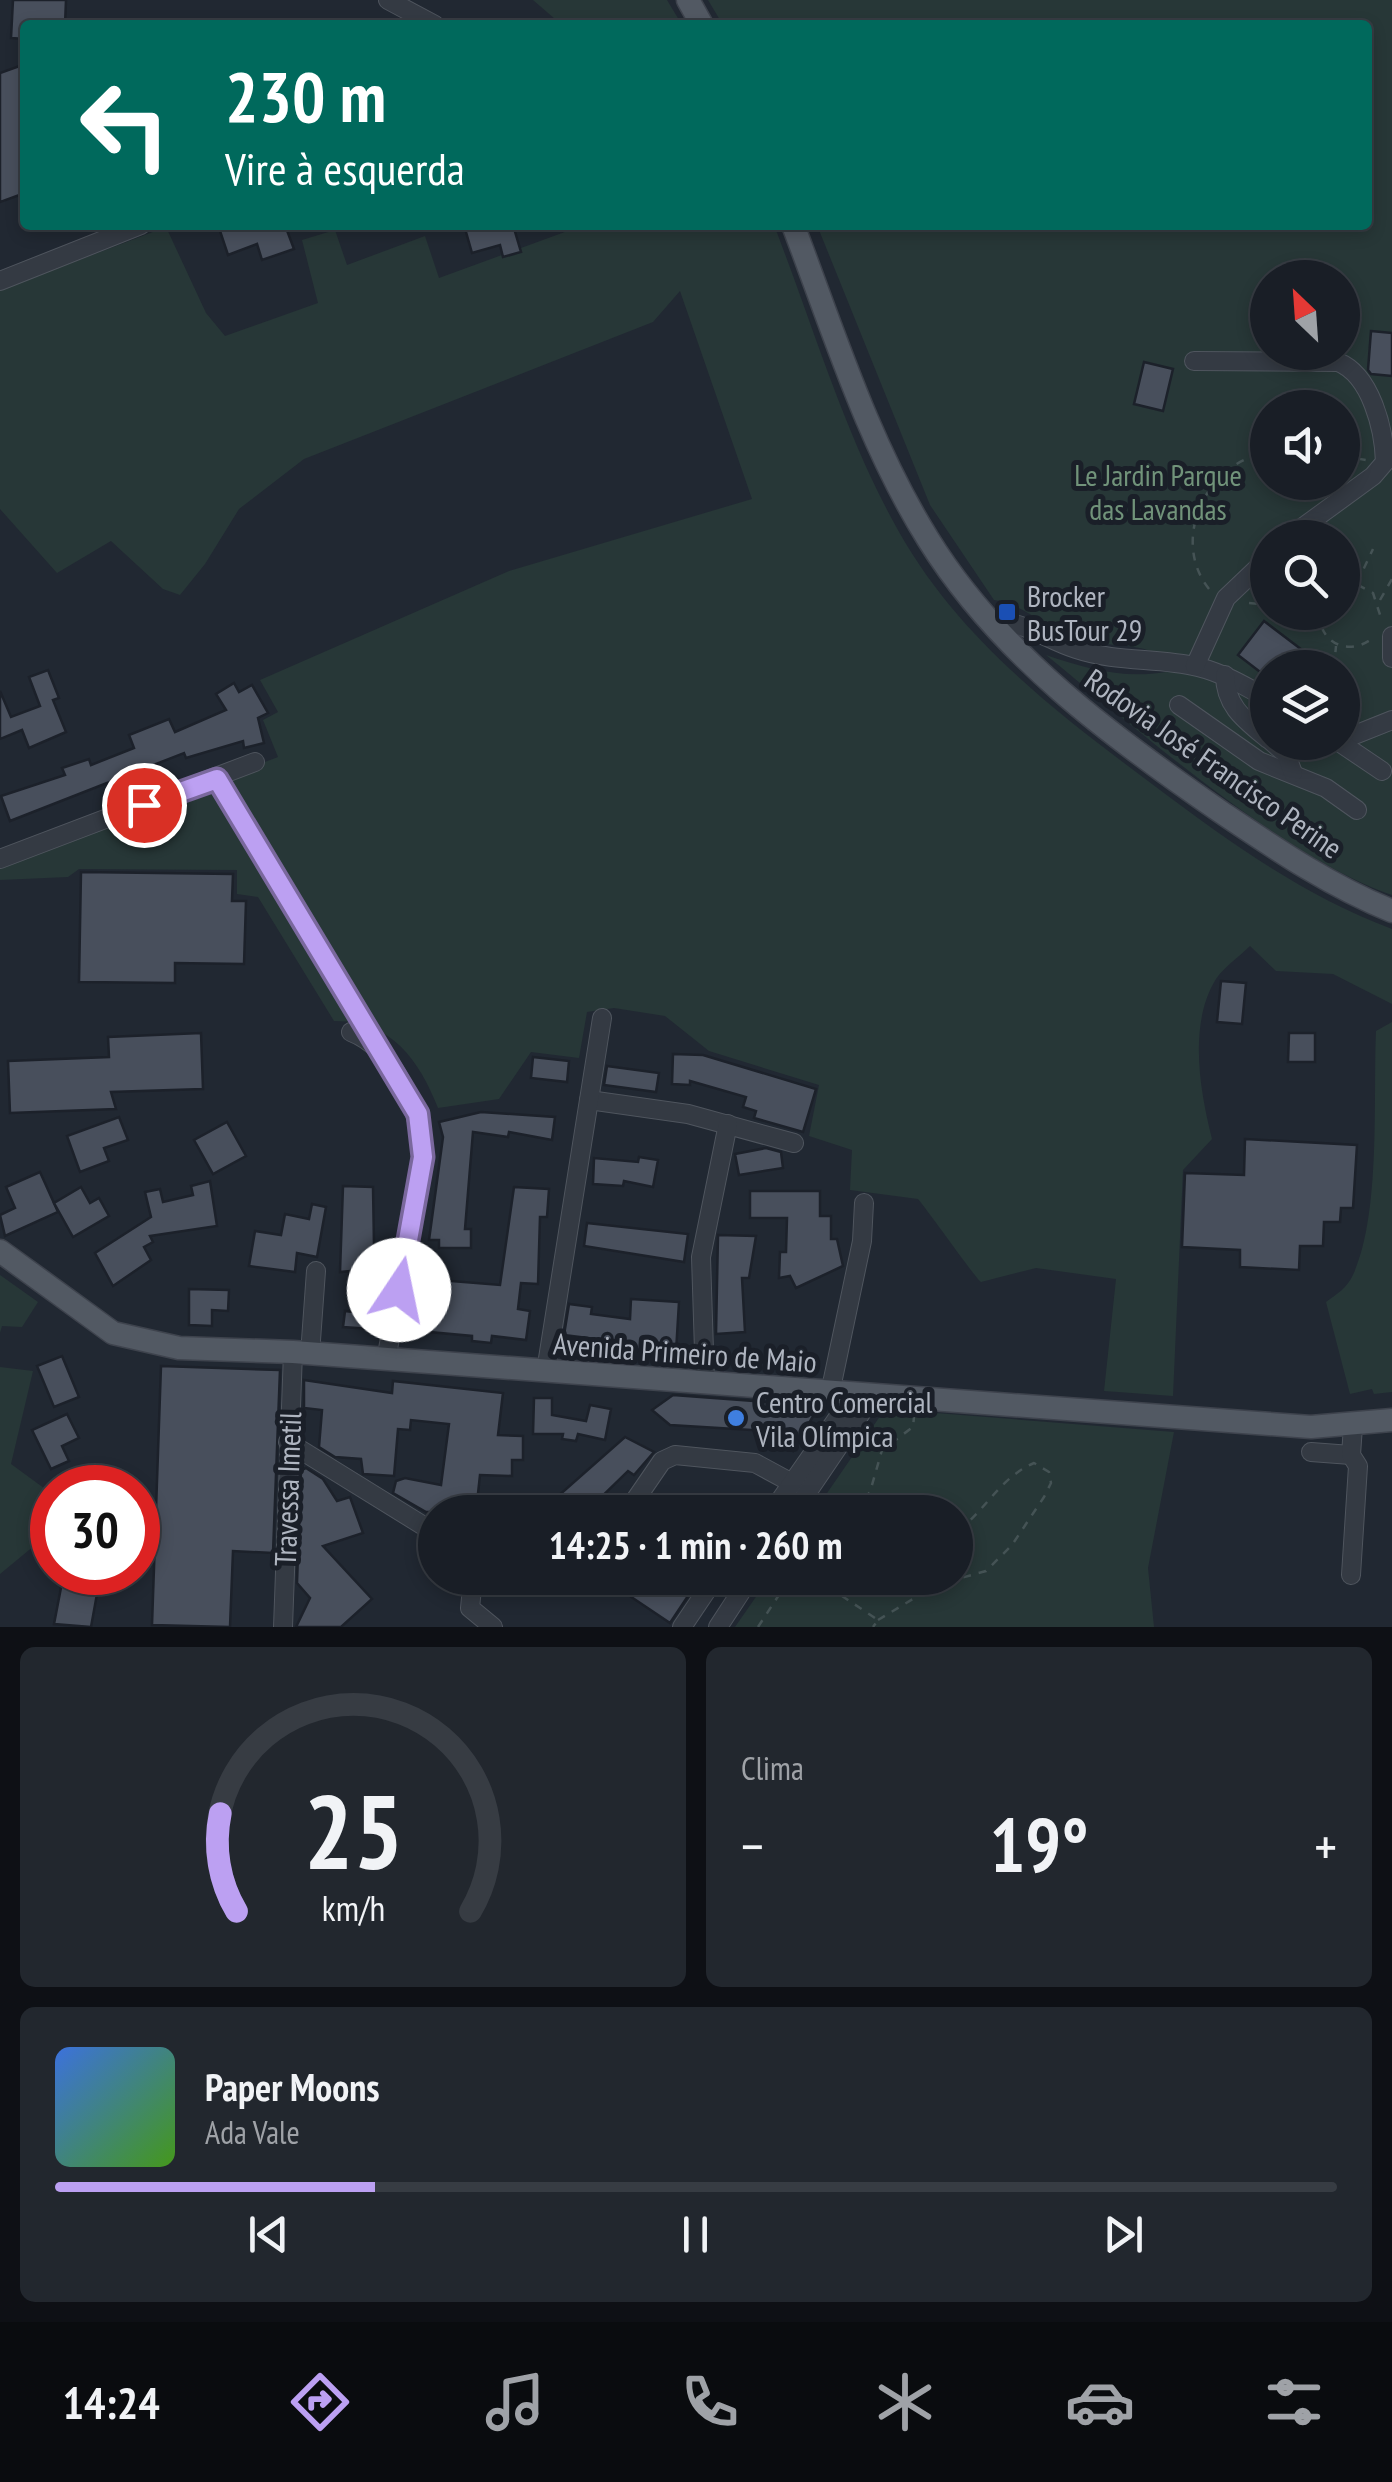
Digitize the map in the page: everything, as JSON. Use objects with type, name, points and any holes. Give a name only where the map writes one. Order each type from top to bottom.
[{"type":"main road","name":"Rodovia José Francisco Perine","points":[[795,230],[887,462],[928,540],[990,621],[1061,692],[1158,767],[1314,873],[1392,910]]},
{"type":"main road","name":"Avenida Primeiro de Maio","points":[[0,1251],[113,1333],[179,1348],[302,1353],[1310,1427],[1392,1420]]},
{"type":"street","points":[[388,0],[426,20]]},
{"type":"street","points":[[0,281],[128,230]]},
{"type":"street","points":[[1194,361],[1338,362],[1353,368],[1362,379],[1385,442],[1385,462],[1373,476],[1313,520]]},
{"type":"street","points":[[1195,666],[1226,598],[1250,575]]},
{"type":"street","points":[[990,621],[1014,620],[1076,649],[1103,656],[1195,666],[1225,675],[1250,689]]},
{"type":"street","points":[[1392,636],[1392,658]]},
{"type":"street","points":[[1225,675],[1225,692],[1237,713],[1250,724]]},
{"type":"street","points":[[1179,705],[1259,761],[1326,788],[1357,810]]},
{"type":"street","points":[[1360,734],[1392,720]]},
{"type":"street","points":[[1360,756],[1382,771]]},
{"type":"street","points":[[1288,760],[1293,773]]},
{"type":"street","points":[[0,859],[254,762]]},
{"type":"street","points":[[217,779],[418,1114],[423,1157],[386,1360]]},
{"type":"street","points":[[546,1371],[602,1018]]},
{"type":"street","points":[[351,1032],[372,1040]]},
{"type":"street","points":[[589,1100],[728,1124],[794,1143]]},
{"type":"street","points":[[705,1382],[702,1257],[728,1124]]},
{"type":"street","points":[[803,1495],[852,1396],[864,1203]]},
{"type":"street","name":"Travessa Imetil","points":[[282,1627],[288,1442],[316,1271]]},
{"type":"street","points":[[1352,1575],[1358,1466],[1351,1454],[1353,1426]]},
{"type":"street","points":[[774,1495],[832,1441]]},
{"type":"street","points":[[288,1442],[418,1522]]},
{"type":"street","points":[[1311,1452],[1351,1454]]},
{"type":"street","points":[[639,1495],[667,1457],[755,1463],[787,1481]]},
{"type":"street","points":[[780,1495],[787,1481]]},
{"type":"street","points":[[471,1595],[470,1608],[493,1627]]},
{"type":"street","points":[[682,1627],[704,1595]]},
{"type":"street","points":[[696,1627],[718,1595]]},
{"type":"street","points":[[718,1627],[739,1595]]},
{"type":"path","points":[[1226,598],[1206,588],[1196,566],[1195,526],[1200,504],[1226,467],[1250,456]]},
{"type":"path","points":[[1360,576],[1373,549]]},
{"type":"path","points":[[1322,630],[1336,644],[1355,648],[1373,639],[1382,621],[1379,602],[1392,579]]},
{"type":"path","points":[[1360,587],[1379,602]]},
{"type":"path","points":[[1336,644],[1336,650]]},
{"type":"path","points":[[868,1495],[882,1450],[913,1428],[917,1400]]},
{"type":"path","points":[[973,1513],[998,1486],[1023,1468],[1034,1463],[1049,1472],[1051,1483],[1044,1497],[1012,1544],[986,1571],[973,1575]]},
{"type":"path","points":[[758,1627],[779,1595]]},
{"type":"path","points":[[840,1595],[878,1620]]},
{"type":"path","points":[[874,1627],[878,1620],[921,1595]]},
{"type":"green space","points":[[533,0],[667,0],[679,20],[556,20]]},
{"type":"green space","name":"Le Jardin Parque das Lavandas","points":[[708,0],[1392,0],[1392,895],[1350,877],[1259,822],[1167,754],[1046,655],[1091,668],[1135,674],[1166,672],[1169,663],[1160,656],[1138,648],[1078,640],[1015,606],[994,600],[930,505],[819,230],[1372,230],[1372,20],[720,20]]},
{"type":"green space","points":[[158,230],[167,230],[206,313],[225,336],[318,303],[302,240],[335,230],[347,265],[425,236],[439,278],[570,230],[776,230],[843,413],[875,486],[917,562],[975,634],[1078,728],[1209,826],[1267,866],[1327,900],[1392,929],[1392,1004],[1333,974],[1276,971],[1250,946],[1219,975],[1207,997],[1199,1058],[1212,1139],[1183,1170],[1173,1396],[1104,1391],[1116,1279],[1036,1268],[981,1282],[918,1199],[850,1190],[852,1150],[809,1136],[819,1085],[709,1051],[665,1016],[614,1008],[587,1012],[579,1058],[531,1052],[499,1099],[438,1108],[412,1059],[387,1035],[354,1022],[334,1021],[258,897],[237,894],[237,870],[79,869],[68,877],[0,880],[0,868],[56,842],[278,757],[263,720],[278,712],[260,680],[509,571],[752,499],[680,291],[653,322],[304,459],[239,509],[205,564],[180,595],[163,589],[111,541],[57,573],[0,509],[0,290]]},
{"type":"green space","points":[[1392,1022],[1392,1392],[1374,1394],[1372,1389],[1350,1394],[1326,1302],[1351,1280],[1362,1250],[1372,1189],[1376,1031]]},
{"type":"green space","points":[[0,1275],[38,1302],[22,1327],[2,1326],[0,1333]]},
{"type":"green space","points":[[0,1367],[33,1371],[11,1464],[30,1478],[30,1549],[0,1574]]},
{"type":"green space","points":[[885,1409],[1174,1432],[1148,1568],[1154,1627],[735,1627],[757,1595],[973,1595],[973,1495],[826,1495]]},
{"type":"building","points":[[13,0],[66,0],[65,20],[20,20],[20,39],[11,38]]},
{"type":"building","points":[[20,66],[20,195],[0,202],[0,73]]},
{"type":"building","points":[[220,230],[287,230],[294,249],[262,260],[257,244],[228,255]]},
{"type":"building","points":[[465,230],[514,230],[521,252],[503,257],[500,245],[472,253]]},
{"type":"building","points":[[1371,331],[1392,333],[1392,376],[1371,374],[1368,370]]},
{"type":"building","points":[[1144,362],[1173,369],[1163,411],[1134,404]]},
{"type":"building","points":[[1257,630],[1276,630],[1302,650],[1250,650],[1250,664],[1238,655]]},
{"type":"building","points":[[48,670],[59,698],[53,700],[66,732],[29,748],[22,730],[0,739],[0,691],[11,717],[40,706],[29,677]]},
{"type":"building","points":[[234,683],[239,692],[252,685],[268,713],[258,718],[264,743],[244,748],[243,741],[186,758],[184,753],[156,764],[159,773],[146,779],[144,774],[121,784],[119,780],[107,783],[10,821],[1,796],[65,775],[62,768],[89,759],[91,765],[134,748],[129,735],[169,719],[175,732],[226,710],[216,694]]},
{"type":"building","points":[[81,872],[233,874],[232,901],[246,901],[244,964],[175,963],[175,983],[79,982]]},
{"type":"building","points":[[1221,981],[1246,983],[1242,1024],[1217,1022]]},
{"type":"building","points":[[201,1033],[203,1089],[111,1092],[116,1109],[10,1113],[8,1061],[109,1057],[108,1037]]},
{"type":"building","points":[[1289,1033],[1315,1033],[1315,1062],[1288,1062]]},
{"type":"building","points":[[673,1054],[703,1055],[816,1089],[803,1132],[754,1118],[756,1111],[743,1107],[746,1097],[690,1081],[690,1085],[672,1084]]},
{"type":"building","points":[[533,1057],[569,1061],[567,1082],[531,1078]]},
{"type":"building","points":[[607,1066],[659,1073],[656,1092],[604,1085]]},
{"type":"building","points":[[481,1112],[555,1117],[552,1140],[509,1132],[508,1137],[473,1132],[465,1229],[471,1229],[471,1248],[439,1248],[439,1240],[429,1240],[443,1137],[439,1122]]},
{"type":"building","points":[[119,1117],[128,1140],[104,1148],[109,1161],[80,1172],[67,1136]]},
{"type":"building","points":[[227,1122],[246,1156],[213,1174],[194,1140]]},
{"type":"building","points":[[1245,1139],[1357,1145],[1353,1208],[1341,1208],[1340,1222],[1324,1222],[1323,1246],[1300,1246],[1299,1270],[1240,1267],[1240,1250],[1182,1247],[1185,1173],[1244,1175]]},
{"type":"building","points":[[766,1148],[781,1152],[783,1168],[739,1175],[735,1154]]},
{"type":"building","points":[[639,1157],[658,1160],[653,1187],[624,1181],[623,1186],[593,1184],[594,1158],[638,1162]]},
{"type":"building","points":[[40,1172],[58,1212],[5,1236],[0,1215],[15,1208],[6,1187]]},
{"type":"building","points":[[210,1181],[217,1226],[150,1236],[153,1242],[144,1247],[151,1260],[113,1286],[95,1253],[151,1217],[145,1192],[160,1189],[163,1202],[193,1195],[191,1186]]},
{"type":"building","points":[[343,1186],[373,1187],[374,1245],[382,1245],[382,1268],[340,1272]]},
{"type":"building","points":[[81,1187],[90,1203],[99,1198],[109,1216],[73,1237],[54,1203]]},
{"type":"building","points":[[514,1187],[549,1189],[547,1217],[540,1217],[538,1284],[521,1283],[518,1309],[530,1311],[526,1340],[492,1336],[491,1343],[472,1341],[472,1336],[408,1330],[414,1278],[500,1285]]},
{"type":"building","points":[[750,1191],[820,1191],[820,1216],[831,1216],[831,1239],[837,1239],[843,1266],[796,1288],[790,1276],[779,1278],[780,1252],[786,1252],[787,1218],[750,1218]]},
{"type":"building","points":[[312,1204],[326,1207],[317,1257],[297,1253],[295,1272],[249,1266],[255,1231],[281,1235],[285,1214],[309,1219]]},
{"type":"building","points":[[587,1223],[688,1234],[684,1262],[584,1246]]},
{"type":"building","points":[[718,1235],[756,1236],[749,1278],[742,1278],[745,1332],[716,1334]]},
{"type":"building","points":[[189,1289],[229,1290],[228,1311],[212,1310],[212,1326],[189,1325]]},
{"type":"building","points":[[356,1297],[374,1299],[371,1329],[343,1327],[345,1311],[354,1312]]},
{"type":"building","points":[[631,1299],[679,1302],[676,1352],[628,1349],[628,1343],[564,1335],[569,1304],[592,1307],[591,1314],[630,1319]]},
{"type":"building","points":[[62,1356],[79,1397],[54,1407],[37,1366]]},
{"type":"building","points":[[161,1366],[280,1370],[273,1553],[233,1551],[230,1627],[152,1625],[153,1595],[160,1595],[158,1465]]},
{"type":"building","points":[[304,1380],[392,1393],[393,1381],[503,1393],[498,1435],[523,1436],[523,1460],[512,1460],[512,1476],[480,1475],[478,1495],[418,1495],[418,1507],[393,1493],[396,1481],[405,1478],[441,1485],[449,1424],[411,1420],[410,1430],[398,1429],[394,1476],[363,1474],[361,1459],[335,1457],[319,1447],[322,1410],[304,1408]]},
{"type":"building","name":"Centro Comercial Vila Olímpica","points":[[673,1395],[819,1406],[793,1451],[770,1431],[670,1425],[652,1410]]},
{"type":"building","points":[[534,1398],[552,1398],[552,1415],[586,1421],[590,1405],[611,1409],[605,1440],[578,1434],[576,1441],[562,1439],[563,1434],[533,1434]]},
{"type":"building","points":[[67,1414],[79,1438],[62,1446],[69,1461],[49,1465],[32,1430]]},
{"type":"building","points":[[625,1437],[654,1452],[634,1475],[628,1471],[603,1495],[559,1495]]},
{"type":"building","points":[[306,1468],[323,1479],[337,1501],[350,1497],[363,1533],[323,1546],[372,1599],[341,1627],[296,1627],[310,1598],[297,1583],[301,1470]]},
{"type":"building","points":[[60,1595],[97,1595],[91,1627],[54,1624]]},
{"type":"building","points":[[628,1595],[689,1595],[670,1623]]},
{"type":"place","name":"Brocker BusTour 29","points":[[1007,612]]},
{"type":"place","name":"Centro Comercial Vila Olímpica","points":[[736,1418]]},
{"type":"route","points":[[144,805],[217,779],[418,1114],[423,1157],[399,1290]]}]
